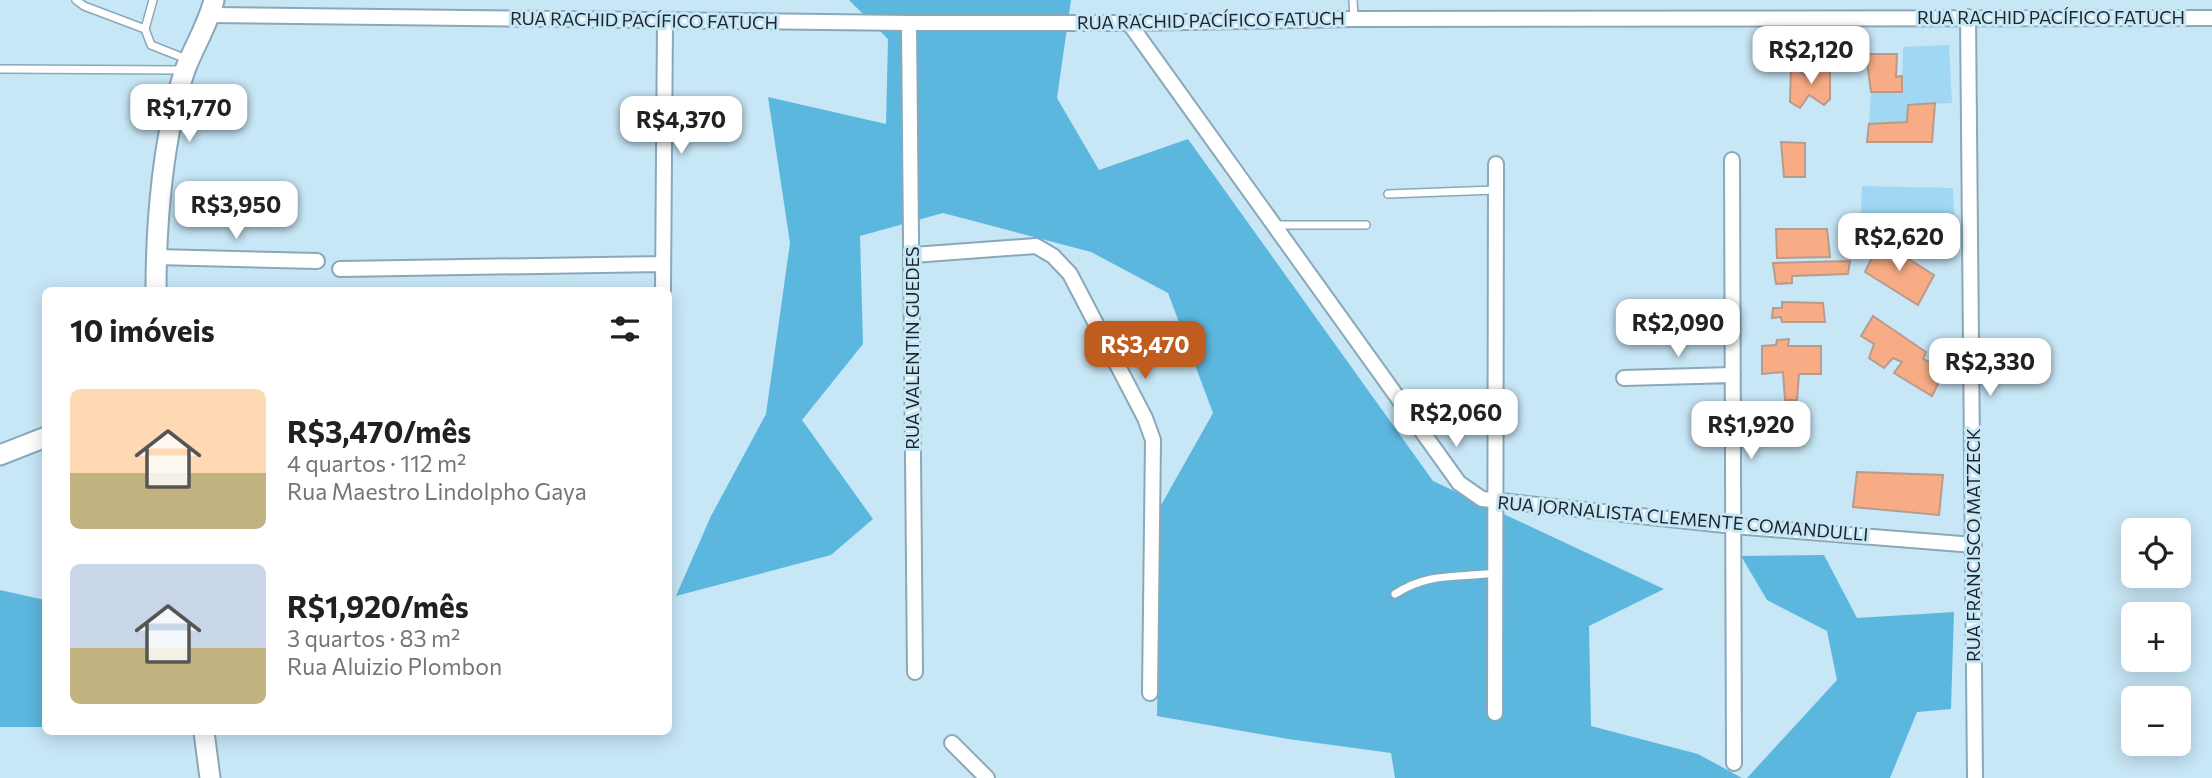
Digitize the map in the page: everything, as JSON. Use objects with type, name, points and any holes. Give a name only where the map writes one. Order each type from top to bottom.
[{"type":"main road","points":[[156,287],[159,205],[173,120],[188,65],[210,4]]},
{"type":"main road","points":[[0,455],[42,439]]},
{"type":"main road","points":[[204,735],[210,778]]},
{"type":"street","name":"RUA RACHID PACÍFICO FATUCH","points":[[210,4],[665,21],[909,23],[1354,19],[2212,18]]},
{"type":"street","name":"RUA FRANCISCO MATZECK","points":[[1968,18],[1975,778]]},
{"type":"street","points":[[663,287],[665,21]]},
{"type":"street","name":"RUA VALENTIN GUEDES","points":[[909,23],[915,672]]},
{"type":"street","name":"RUA JORNALISTA CLEMENTE COMANDULLI","points":[[1129,23],[1459,483],[1482,499],[1734,526],[1974,545]]},
{"type":"street","points":[[1732,160],[1734,762]]},
{"type":"street","points":[[1495,713],[1496,164]]},
{"type":"street","points":[[913,255],[1036,246],[1053,256],[1070,274],[1145,418],[1153,440],[1150,693]]},
{"type":"street","points":[[156,257],[317,261]]},
{"type":"street","points":[[340,269],[662,264]]},
{"type":"street","points":[[1623,378],[1733,375]]},
{"type":"street","points":[[952,743],[987,778]]},
{"type":"lane","points":[[76,0],[84,6],[145,29]]},
{"type":"lane","points":[[153,0],[145,29],[147,38],[156,48],[188,65]]},
{"type":"lane","points":[[1353,0],[1354,19]]},
{"type":"lane","points":[[0,69],[188,65]]},
{"type":"lane","points":[[1388,194],[1496,190]]},
{"type":"lane","points":[[1275,225],[1366,225]]},
{"type":"lane","points":[[1395,594],[1412,583],[1432,577],[1496,573]]},
{"type":"shaded area","points":[[849,0],[1071,0],[1057,98],[1099,170],[1188,139],[1433,481],[1664,589],[1589,626],[1591,726],[1698,754],[1742,778],[1395,778],[1391,753],[1288,739],[1157,716],[1160,507],[1213,413],[1168,293],[1091,252],[943,213],[860,236],[863,344],[802,420],[873,519],[831,555],[676,596],[711,516],[766,414],[790,243],[768,97],[886,124],[888,39]]},
{"type":"shaded area","points":[[1949,45],[1952,103],[1908,105],[1907,122],[1869,124],[1871,92],[1902,92],[1903,47]]},
{"type":"shaded area","points":[[1862,186],[1953,188],[1955,236],[1860,234]]},
{"type":"shaded area","points":[[1824,555],[1857,618],[1954,612],[1951,709],[1917,712],[1890,778],[1747,778],[1837,680],[1827,631],[1767,600],[1741,556]]},
{"type":"shaded area","points":[[0,590],[42,599],[42,727],[0,727]]},
{"type":"building","points":[[1866,54],[1897,54],[1896,77],[1902,76],[1902,92],[1871,92]]},
{"type":"building","points":[[1830,60],[1830,99],[1824,105],[1809,95],[1800,108],[1790,102],[1791,67],[1809,77]]},
{"type":"building","points":[[1935,103],[1932,142],[1867,142],[1869,124],[1907,122],[1908,105]]},
{"type":"building","points":[[1781,142],[1805,143],[1805,177],[1784,177]]},
{"type":"building","points":[[1776,229],[1827,229],[1830,257],[1777,258]]},
{"type":"building","points":[[1880,241],[1934,275],[1918,305],[1865,272]]},
{"type":"building","points":[[1850,261],[1848,274],[1792,276],[1792,283],[1776,284],[1773,263]]},
{"type":"building","points":[[1782,302],[1823,303],[1825,322],[1782,322],[1781,317],[1772,318],[1773,308],[1782,308]]},
{"type":"building","points":[[1873,316],[1926,352],[1923,359],[1945,370],[1932,396],[1894,373],[1902,362],[1893,358],[1884,368],[1869,358],[1874,344],[1861,336]]},
{"type":"building","points":[[1789,339],[1788,346],[1821,346],[1821,374],[1799,374],[1797,400],[1785,400],[1783,372],[1762,374],[1762,346],[1776,345],[1777,340]]},
{"type":"building","points":[[1857,472],[1943,475],[1939,515],[1853,507]]}]
